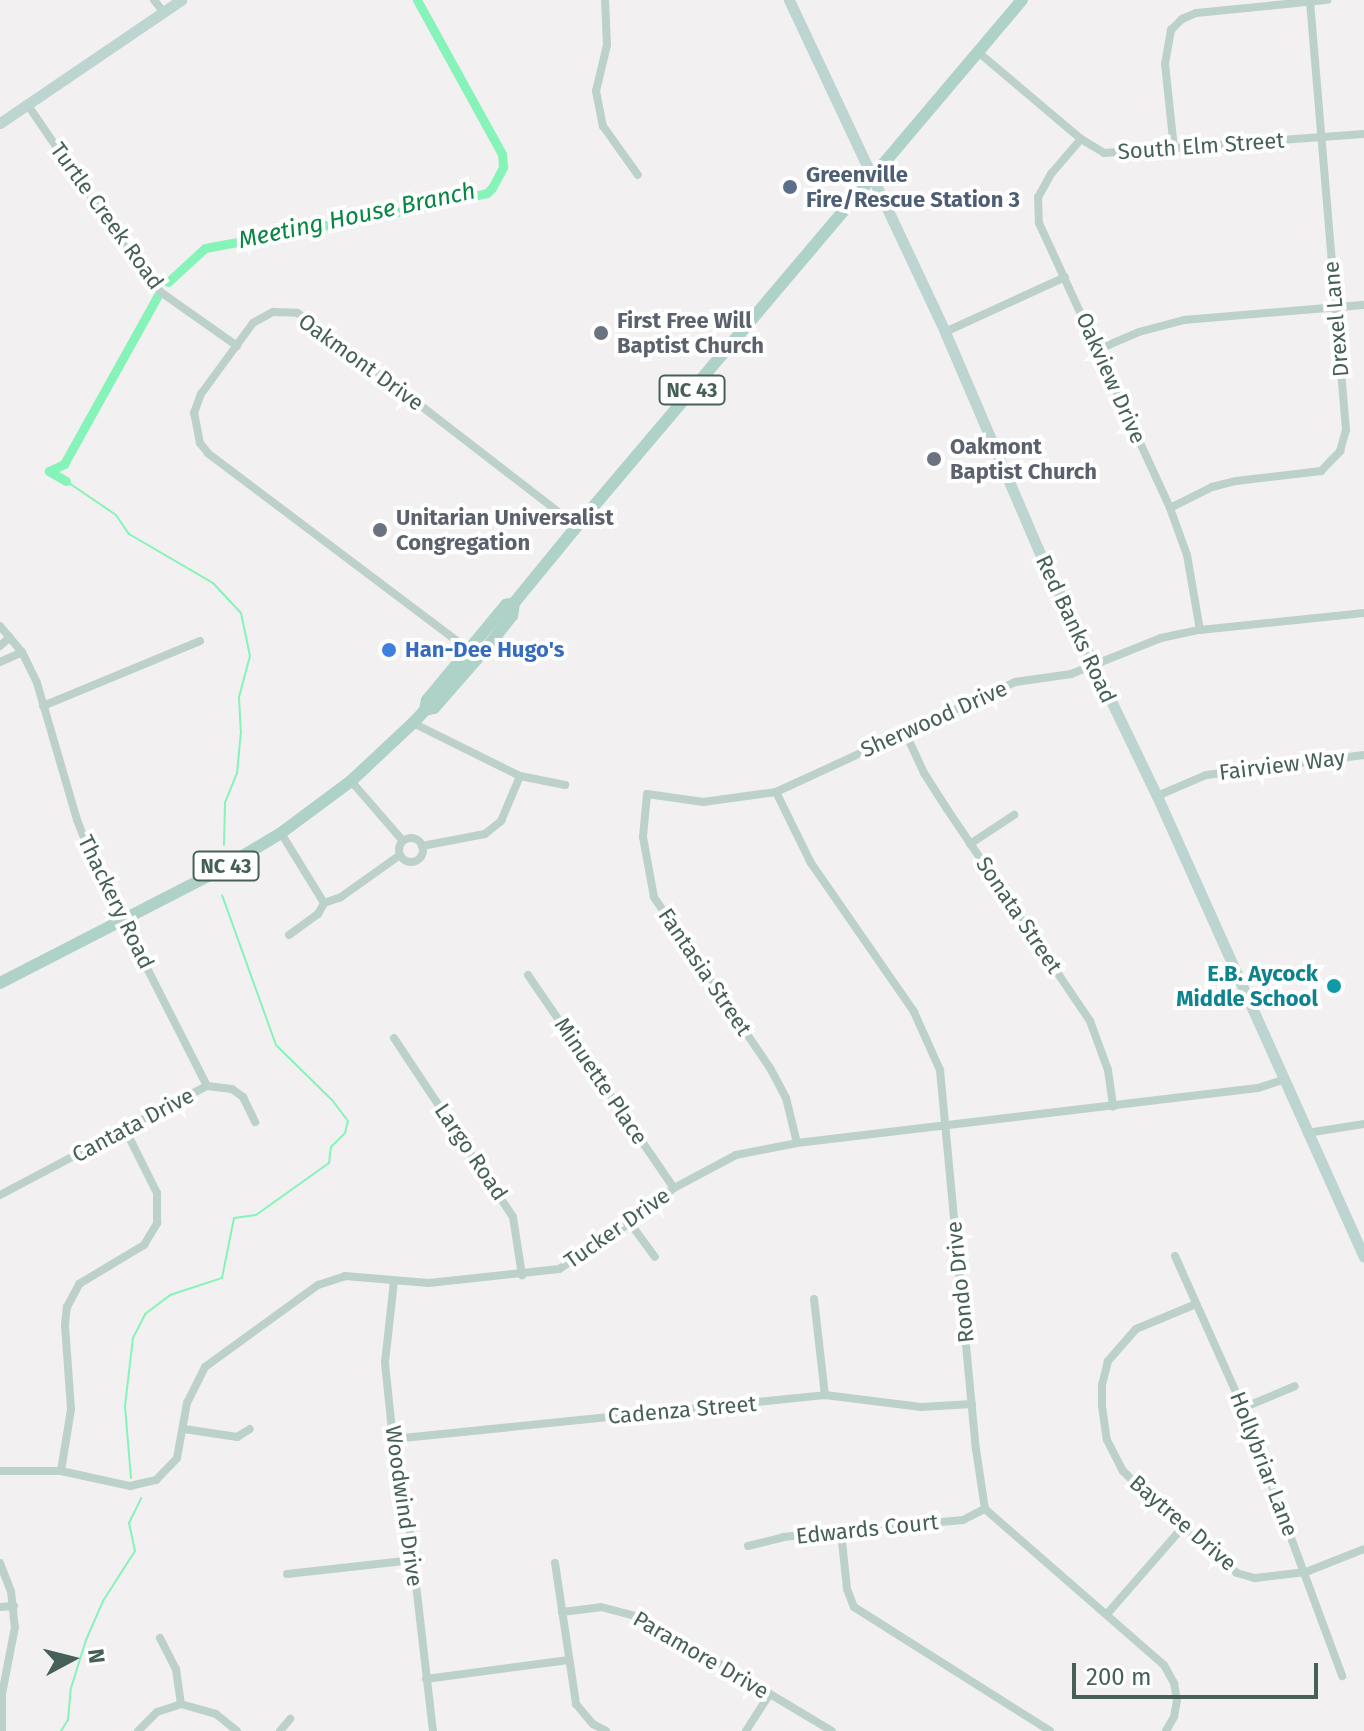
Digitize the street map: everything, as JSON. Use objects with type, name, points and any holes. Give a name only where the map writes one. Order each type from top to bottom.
[{"type":"main road","name":"NC 43","points":[[425,710],[427,700],[469,650],[1022,0]]},
{"type":"main road","name":"NC 43","points":[[0,983],[218,871],[281,833],[351,781],[425,710],[438,704],[512,616],[508,606]]},
{"type":"main road","points":[[438,704],[438,694],[467,662],[469,650]]},
{"type":"street","points":[[154,0],[164,13]]},
{"type":"street","points":[[0,123],[181,0]]},
{"type":"street","points":[[595,0],[605,0],[607,45],[596,91],[603,126],[638,175]]},
{"type":"street","name":"Red Banks Road","points":[[789,0],[945,332],[1038,549],[1157,796],[1364,1257]]},
{"type":"street","points":[[1174,149],[1165,64],[1171,30],[1182,19],[1196,13],[1327,0]]},
{"type":"street","name":"Drexel Lane","points":[[1170,508],[1212,487],[1236,481],[1321,471],[1340,451],[1346,430],[1310,1]]},
{"type":"street","name":"South Elm Street","points":[[978,52],[1081,139],[1104,153],[1364,134]]},
{"type":"street","name":"Turtle Creek Road","points":[[27,104],[144,275],[162,293],[237,346]]},
{"type":"street","name":"Oakview Drive","points":[[1081,139],[1051,174],[1038,197],[1039,223],[1170,508],[1187,555],[1200,630]]},
{"type":"street","points":[[945,332],[1065,277]]},
{"type":"street","points":[[1097,350],[1139,332],[1184,320],[1364,305]]},
{"type":"street","name":"Oakmont Drive","points":[[469,650],[208,453],[200,443],[194,428],[194,413],[201,394],[259,317],[273,312],[297,313],[577,526]]},
{"type":"street","name":"Sherwood Drive","points":[[647,794],[703,802],[776,792],[1015,682],[1093,667],[1161,638],[1200,630],[1364,613]]},
{"type":"street","name":"Thackery Road","points":[[0,626],[22,652],[43,706],[84,841],[207,1086]]},
{"type":"street","points":[[0,646],[10,637]]},
{"type":"street","points":[[43,706],[200,641]]},
{"type":"street","points":[[0,662],[22,652]]},
{"type":"street","points":[[413,723],[520,776],[565,785]]},
{"type":"street","name":"Sonata Street","points":[[905,732],[924,773],[1090,1021],[1108,1070],[1113,1107]]},
{"type":"street","name":"Fairview Way","points":[[1157,796],[1206,775],[1364,755]]},
{"type":"street","points":[[422,846],[485,834],[501,821],[520,776]]},
{"type":"street","points":[[351,781],[403,841]]},
{"type":"street","name":"Rondo Drive","points":[[776,792],[811,863],[929,1040],[940,1070],[985,1509]]},
{"type":"street","name":"Fantasia Street","points":[[647,794],[644,857],[654,897],[770,1068],[786,1098],[797,1143]]},
{"type":"street","points":[[970,844],[1014,815]]},
{"type":"street","points":[[281,833],[324,903]]},
{"type":"street","points":[[403,841],[413,838],[422,846]]},
{"type":"street","points":[[289,935],[318,914],[324,903],[341,897],[400,855],[403,841]]},
{"type":"street","points":[[400,855],[414,861],[420,857],[422,846]]},
{"type":"street","name":"Minuette Place","points":[[528,975],[674,1188]]},
{"type":"street","name":"Largo Road","points":[[394,1038],[513,1217],[522,1275]]},
{"type":"street","name":"Tucker Drive","points":[[0,1471],[61,1471],[117,1485],[148,1483],[171,1467],[181,1448],[195,1383],[205,1367],[224,1350],[318,1285],[356,1275],[436,1283],[559,1269],[630,1223],[674,1188],[736,1155],[797,1143],[1258,1088],[1282,1080]]},
{"type":"street","name":"Cantata Drive","points":[[0,1195],[207,1086],[232,1089],[243,1097],[255,1122]]},
{"type":"street","points":[[1307,1133],[1364,1124]]},
{"type":"street","points":[[61,1471],[71,1409],[65,1325],[73,1293],[88,1276],[144,1245],[158,1219],[157,1193],[125,1129]]},
{"type":"street","points":[[630,1223],[655,1257]]},
{"type":"street","name":"Hollybriar Lane","points":[[1175,1256],[1243,1408],[1342,1676]]},
{"type":"street","name":"Woodwind Drive","points":[[394,1281],[385,1363],[433,1731]]},
{"type":"street","points":[[814,1299],[825,1395]]},
{"type":"street","name":"Baytree Drive","points":[[1196,1304],[1136,1329],[1108,1361],[1102,1385],[1107,1440],[1123,1471],[1182,1528],[1237,1573],[1255,1578],[1306,1572],[1364,1549]]},
{"type":"street","points":[[1243,1408],[1295,1386]]},
{"type":"street","name":"Cadenza Street","points":[[393,1439],[825,1395],[921,1407],[972,1404]]},
{"type":"street","points":[[184,1429],[237,1437],[250,1429]]},
{"type":"street","points":[[985,1509],[1164,1665],[1173,1681],[1177,1700],[1174,1717],[1166,1731]]},
{"type":"street","name":"Edwards Court","points":[[748,1546],[783,1537],[963,1520],[985,1509]]},
{"type":"street","points":[[1107,1614],[1182,1528]]},
{"type":"street","points":[[841,1532],[847,1589],[854,1607],[1050,1731]]},
{"type":"street","points":[[287,1574],[413,1560]]},
{"type":"street","points":[[0,1563],[14,1606],[15,1627],[2,1694],[2,1731]]},
{"type":"street","points":[[555,1563],[576,1704],[593,1724],[606,1731]]},
{"type":"street","points":[[0,1607],[14,1606]]},
{"type":"street","name":"Paramore Drive","points":[[562,1612],[601,1607],[643,1618],[832,1731]]},
{"type":"street","points":[[160,1638],[176,1669],[181,1704]]},
{"type":"street","points":[[426,1679],[569,1660]]},
{"type":"street","points":[[746,1731],[769,1695]]},
{"type":"street","points":[[138,1731],[157,1712],[181,1704],[216,1714],[237,1731]]},
{"type":"street","points":[[280,1731],[290,1719]]},
{"type":"waterway","name":"Meeting House Branch","points":[[168,282],[205,248],[434,205],[487,193],[492,188],[503,167],[502,154],[417,0]]},
{"type":"waterway","name":"Meeting House Branch","points":[[66,481],[49,471],[64,464],[158,295]]},
{"type":"waterway","name":"Meeting House Branch","points":[[66,481],[116,515],[129,534],[213,583],[241,613],[250,656],[239,697],[241,731],[237,773],[225,803],[224,845]]},
{"type":"waterway","name":"Meeting House Branch","points":[[131,1478],[125,1406],[133,1338],[145,1314],[170,1295],[222,1278],[234,1218],[256,1215],[329,1163],[331,1147],[345,1133],[348,1121],[333,1101],[276,1045],[222,895]]},
{"type":"waterway","name":"Meeting House Branch","points":[[61,1731],[68,1720],[71,1688],[86,1640],[103,1601],[135,1551],[129,1523],[141,1498]]},
{"type":"place","name":"Greenville Fire/Rescue Station 3","points":[[790,187]]},
{"type":"place","name":"First Free Will Baptist Church","points":[[601,333]]},
{"type":"place","name":"Oakmont Baptist Church","points":[[934,459]]},
{"type":"place","name":"Unitarian Universalist Congregation","points":[[380,530]]},
{"type":"place","name":"Han-Dee Hugo's","points":[[389,650]]},
{"type":"place","name":"E.B. Aycock Middle School","points":[[1334,986]]}]
